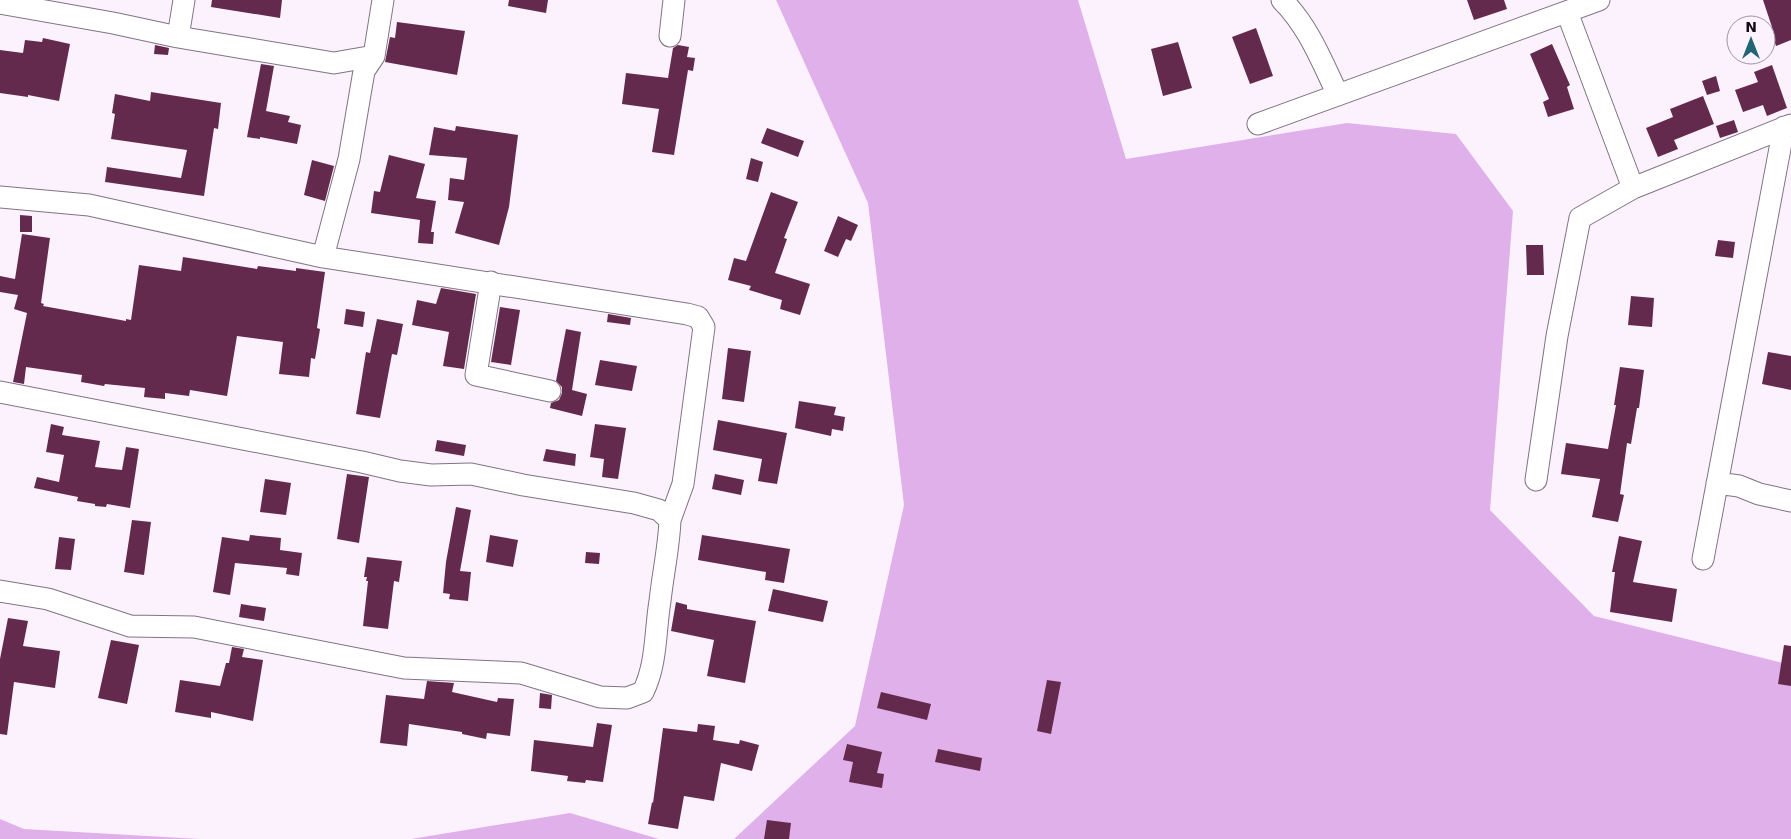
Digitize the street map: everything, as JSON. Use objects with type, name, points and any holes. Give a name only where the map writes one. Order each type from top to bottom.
[{"type":"street","points":[[178,37],[184,0]]},
{"type":"street","points":[[323,258],[350,159],[364,71],[374,56],[383,0]]},
{"type":"street","points":[[670,36],[674,0]]},
{"type":"street","points":[[1282,0],[1310,35],[1338,95]]},
{"type":"street","points":[[1258,124],[1599,0]]},
{"type":"street","points":[[0,3],[178,37],[334,63],[374,56]]},
{"type":"street","points":[[1567,12],[1633,188]]},
{"type":"street","points":[[1536,480],[1557,336],[1580,218],[1633,188],[1788,126]]},
{"type":"street","points":[[1703,559],[1788,126]]},
{"type":"street","points":[[0,197],[89,205],[323,258],[491,282],[687,314],[698,317],[704,327],[683,484],[670,520],[669,540],[659,602],[656,644],[649,681],[643,692],[627,698],[600,697],[521,673],[404,668],[194,627],[130,626],[48,598],[0,591]]},
{"type":"street","points":[[491,282],[476,375],[550,391]]},
{"type":"street","points":[[0,392],[400,471],[431,475],[472,474],[523,486],[634,503],[659,510],[670,520]]},
{"type":"street","points":[[1717,483],[1739,486],[1759,494],[1791,501]]},
{"type":"shaded area","points":[[776,0],[1078,0],[1126,159],[1347,123],[1456,134],[1513,211],[1490,510],[1594,616],[1791,665],[1791,839],[734,839],[855,726],[904,505],[868,203]]},
{"type":"shaded area","points":[[570,813],[659,839],[411,839]]},
{"type":"shaded area","points":[[0,819],[24,829],[200,839],[0,839]]},
{"type":"building","points":[[212,0],[282,0],[280,18],[211,7]]},
{"type":"building","points":[[509,0],[548,0],[546,13],[508,6]]},
{"type":"building","points":[[1467,0],[1504,0],[1507,9],[1474,20]]},
{"type":"building","points":[[1763,0],[1791,0],[1791,40],[1776,46],[1776,15],[1768,15]]},
{"type":"building","points":[[397,22],[465,31],[457,75],[385,62],[390,37],[395,38]]},
{"type":"building","points":[[1256,28],[1273,76],[1250,84],[1232,37]]},
{"type":"building","points":[[43,38],[70,44],[59,101],[28,95],[28,97],[0,93],[0,50],[23,53],[25,40],[42,42]]},
{"type":"building","points":[[1178,42],[1192,88],[1163,96],[1151,49]]},
{"type":"building","points":[[1552,44],[1570,85],[1567,87],[1574,109],[1548,117],[1543,102],[1549,99],[1530,54]]},
{"type":"building","points":[[155,45],[169,48],[168,55],[154,54]]},
{"type":"building","points":[[678,45],[689,47],[687,57],[695,58],[693,71],[688,70],[674,155],[652,152],[659,109],[622,104],[626,73],[668,78],[673,48]]},
{"type":"building","points":[[261,64],[274,66],[266,111],[290,116],[288,122],[301,125],[297,144],[260,137],[260,139],[247,137]]},
{"type":"building","points":[[1772,65],[1787,108],[1767,116],[1763,105],[1743,112],[1735,90],[1758,82],[1754,72]]},
{"type":"building","points":[[1716,76],[1720,91],[1707,95],[1702,81]]},
{"type":"building","points":[[151,92],[221,103],[218,129],[214,128],[204,196],[105,182],[107,167],[181,178],[187,150],[111,139],[115,114],[112,113],[115,94],[150,101]]},
{"type":"building","points":[[1703,96],[1714,124],[1674,140],[1678,149],[1658,157],[1646,128],[1673,117],[1670,109]]},
{"type":"building","points":[[1734,120],[1738,132],[1720,138],[1716,126]]},
{"type":"building","points":[[456,126],[518,135],[509,207],[499,245],[455,233],[464,202],[448,200],[450,178],[464,180],[467,158],[429,155],[434,127],[455,131]]},
{"type":"building","points":[[767,128],[804,141],[798,157],[761,143]]},
{"type":"building","points":[[389,155],[425,164],[416,198],[436,201],[431,232],[434,232],[433,244],[418,243],[420,220],[371,213],[374,191],[380,192]]},
{"type":"building","points":[[751,158],[763,162],[758,182],[746,179]]},
{"type":"building","points":[[312,160],[334,166],[325,201],[304,195]]},
{"type":"building","points":[[771,192],[798,202],[784,238],[787,239],[775,273],[810,284],[800,315],[780,309],[782,300],[749,290],[751,286],[728,280],[734,258],[746,261]]},
{"type":"building","points":[[20,215],[32,216],[32,232],[20,232]]},
{"type":"building","points":[[838,216],[858,225],[851,241],[846,239],[838,257],[824,251]]},
{"type":"building","points":[[22,234],[50,238],[41,303],[44,304],[43,306],[126,321],[126,319],[131,320],[139,265],[181,271],[183,257],[257,269],[258,266],[296,271],[296,268],[325,272],[317,328],[320,329],[315,359],[311,358],[309,377],[279,374],[283,342],[237,336],[227,396],[190,390],[189,396],[165,393],[165,399],[144,397],[145,388],[105,384],[104,386],[81,382],[82,375],[26,367],[24,384],[13,382],[27,313],[14,309],[18,295],[0,292],[0,276],[15,279]]},
{"type":"building","points":[[1718,240],[1735,242],[1733,258],[1715,256]]},
{"type":"building","points":[[1526,245],[1543,245],[1544,275],[1527,275]]},
{"type":"building","points":[[441,288],[476,294],[464,369],[443,366],[449,332],[412,325],[417,300],[436,304]]},
{"type":"building","points":[[1631,296],[1654,298],[1652,327],[1628,325]]},
{"type":"building","points":[[500,307],[520,310],[511,365],[491,362]]},
{"type":"building","points":[[346,309],[365,312],[363,327],[344,324]]},
{"type":"building","points":[[608,314],[631,318],[630,325],[607,322]]},
{"type":"building","points":[[377,319],[403,324],[397,355],[392,354],[380,418],[356,414],[366,352],[370,353]]},
{"type":"building","points":[[566,329],[581,332],[572,390],[587,394],[582,416],[550,408],[551,403],[559,400],[562,393],[562,387],[556,381]]},
{"type":"building","points":[[728,348],[751,351],[744,402],[722,399]]},
{"type":"building","points":[[1768,352],[1791,356],[1791,390],[1762,384]]},
{"type":"building","points":[[600,360],[637,366],[632,391],[595,385]]},
{"type":"building","points":[[1620,367],[1644,370],[1639,408],[1637,408],[1631,444],[1627,443],[1620,494],[1624,495],[1618,522],[1592,517],[1600,479],[1561,474],[1566,443],[1608,449],[1616,405],[1614,405]]},
{"type":"building","points":[[799,401],[836,407],[834,415],[845,417],[843,431],[832,429],[831,436],[795,428]]},
{"type":"building","points":[[718,420],[787,433],[777,484],[758,481],[762,459],[713,450]]},
{"type":"building","points":[[51,424],[64,427],[62,435],[100,441],[95,467],[122,470],[126,447],[139,449],[130,508],[107,504],[106,507],[95,506],[95,504],[77,501],[78,497],[34,488],[37,477],[59,482],[64,455],[46,452]]},
{"type":"building","points":[[595,424],[626,428],[618,479],[602,477],[604,459],[590,457]]},
{"type":"building","points":[[437,440],[466,445],[464,456],[435,451]]},
{"type":"building","points":[[546,449],[576,454],[575,466],[543,461]]},
{"type":"building","points":[[347,474],[369,477],[359,543],[337,539]]},
{"type":"building","points":[[715,474],[744,480],[741,495],[712,489]]},
{"type":"building","points":[[265,479],[291,483],[286,515],[260,512]]},
{"type":"building","points":[[456,507],[471,510],[460,571],[471,572],[468,601],[449,599],[450,594],[443,593],[446,562]]},
{"type":"building","points":[[132,520],[151,522],[144,575],[124,572]]},
{"type":"building","points":[[250,535],[281,538],[280,550],[302,553],[299,576],[286,574],[287,568],[235,563],[230,595],[213,592],[222,537],[249,541]]},
{"type":"building","points":[[490,535],[518,540],[513,567],[486,562]]},
{"type":"building","points":[[702,535],[790,549],[784,583],[765,580],[766,572],[698,560]]},
{"type":"building","points":[[1619,536],[1642,541],[1633,582],[1677,589],[1672,622],[1610,612],[1615,572],[1612,572]]},
{"type":"building","points":[[59,537],[75,539],[71,570],[55,569]]},
{"type":"building","points":[[586,552],[600,553],[599,564],[585,563]]},
{"type":"building","points":[[367,557],[402,561],[399,582],[394,581],[388,629],[363,626],[368,581],[366,581],[367,577],[364,577]]},
{"type":"building","points":[[773,589],[828,601],[823,622],[768,611]]},
{"type":"building","points":[[676,602],[687,605],[687,609],[756,621],[745,683],[707,676],[714,640],[671,631]]},
{"type":"building","points":[[241,604],[266,608],[264,621],[239,617]]},
{"type":"building","points":[[8,618],[28,621],[23,646],[60,651],[55,688],[14,682],[7,735],[0,734],[0,659]]},
{"type":"building","points":[[111,640],[139,645],[127,704],[98,698]]},
{"type":"building","points":[[1784,645],[1791,646],[1791,686],[1778,684]]},
{"type":"building","points":[[232,647],[244,649],[242,657],[263,660],[253,721],[211,712],[211,718],[175,712],[180,680],[220,686],[226,663],[229,663]]},
{"type":"building","points":[[1047,680],[1061,682],[1051,734],[1037,731]]},
{"type":"building","points":[[427,681],[454,683],[452,692],[497,702],[498,698],[514,699],[510,736],[487,733],[486,739],[462,734],[462,732],[409,724],[407,746],[380,743],[386,695],[424,699]]},
{"type":"building","points":[[881,692],[931,704],[927,720],[877,708]]},
{"type":"building","points":[[540,693],[552,695],[551,709],[539,708]]},
{"type":"building","points":[[597,723],[612,725],[603,782],[586,780],[585,783],[567,781],[568,776],[531,771],[534,740],[593,747]]},
{"type":"building","points":[[698,724],[715,726],[713,740],[739,744],[740,740],[759,745],[752,771],[721,763],[714,801],[684,796],[678,829],[648,824],[653,803],[663,728],[697,732]]},
{"type":"building","points":[[847,744],[882,752],[877,773],[884,774],[882,788],[849,782],[853,762],[843,760]]},
{"type":"building","points":[[938,749],[982,758],[980,771],[935,762]]},
{"type":"building","points":[[767,820],[791,823],[789,839],[764,839]]}]
